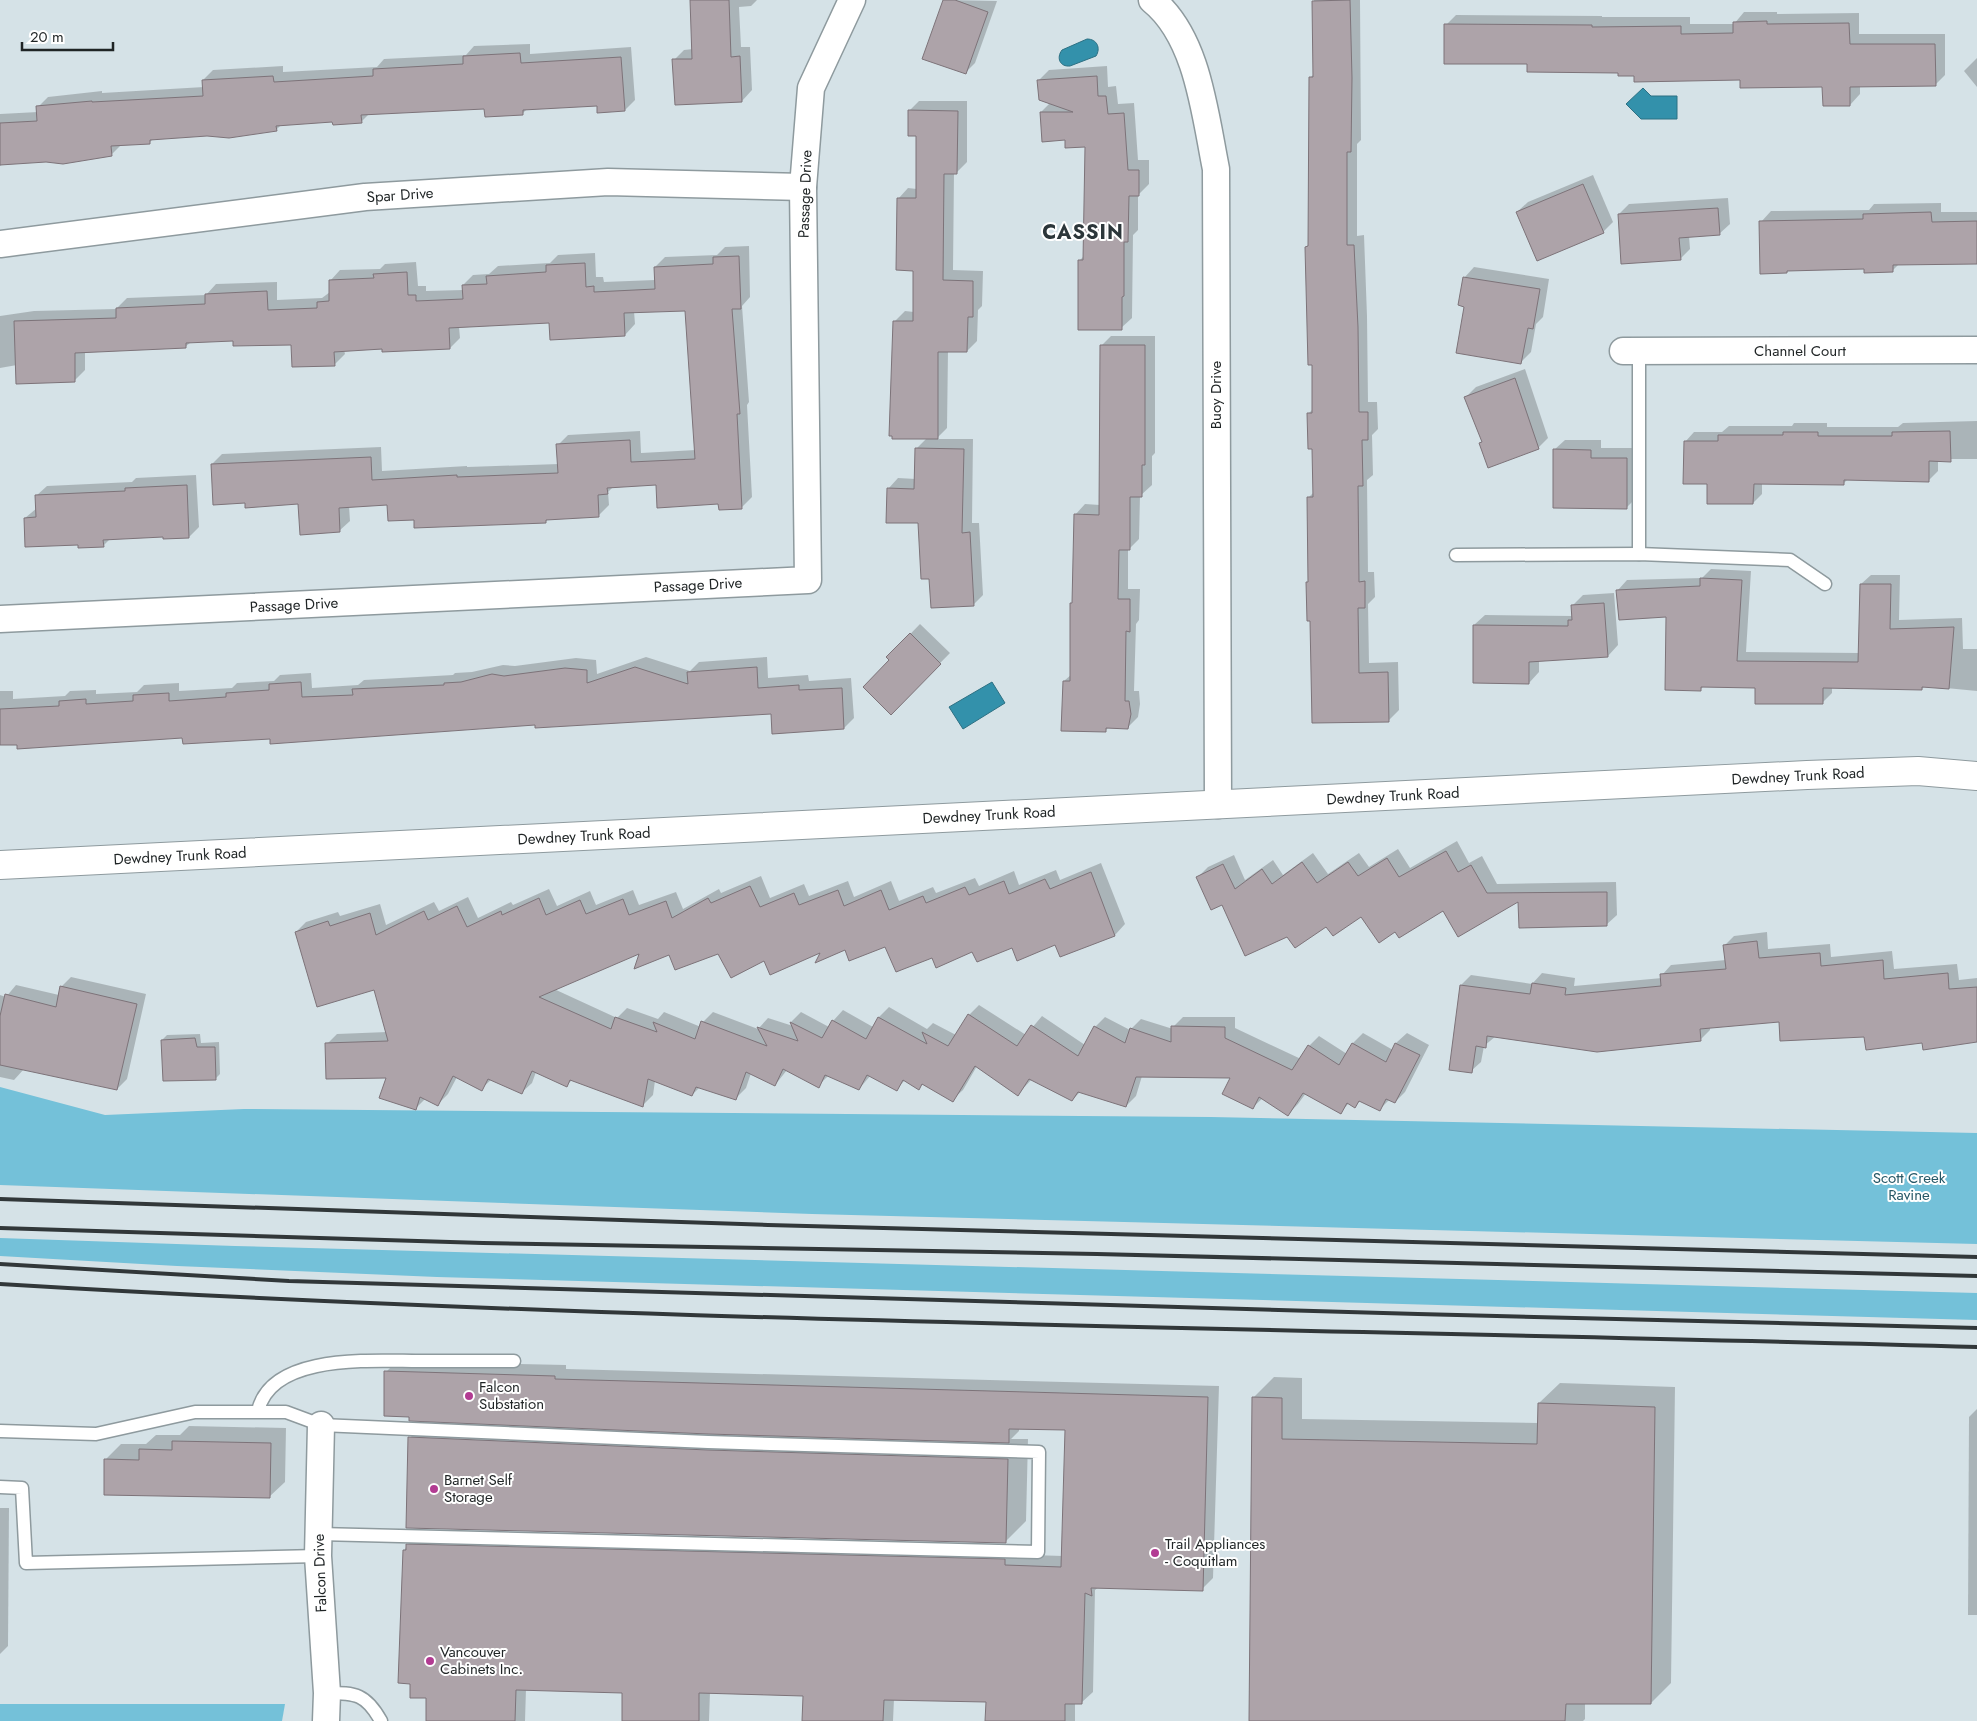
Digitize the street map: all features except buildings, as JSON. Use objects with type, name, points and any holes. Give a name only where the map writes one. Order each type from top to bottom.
[{"type":"main road","name":"Dewdney Trunk Road","points":[[0,864],[1825,774],[1918,770],[1977,776]]},
{"type":"street","name":"Passage Drive","points":[[0,619],[808,580],[803,187],[810,88],[852,0]]},
{"type":"street","name":"Buoy Drive","points":[[1160,2],[1182,37],[1199,83],[1216,169],[1218,805]]},
{"type":"street","name":"Spar Drive","points":[[0,244],[365,197],[608,182],[803,187]]},
{"type":"street","name":"Channel Court","points":[[1631,351],[1977,350]]},
{"type":"street","name":"Falcon Drive","points":[[321,1426],[318,1545],[327,1693],[326,1721]]},
{"type":"lane","points":[[1631,351],[1639,554]]},
{"type":"lane","points":[[1456,555],[1639,554],[1790,560],[1825,584]]},
{"type":"lane","points":[[258,1411],[267,1389],[276,1382],[308,1369],[339,1361],[514,1361]]},
{"type":"lane","points":[[0,1431],[96,1434],[195,1412],[258,1411],[286,1412],[321,1426],[718,1442],[1039,1452],[1038,1552],[318,1545],[26,1563],[22,1488],[0,1487]]},
{"type":"lane","points":[[327,1693],[358,1695],[365,1699],[381,1721]]},
{"type":"green space","name":"Scott Creek Ravine","points":[[0,1087],[105,1115],[244,1109],[1211,1117],[1977,1133],[1977,1244],[812,1214],[0,1185]]},
{"type":"green space","points":[[0,1238],[1977,1293],[1977,1320],[437,1277],[0,1256]]},
{"type":"green space","points":[[0,1704],[285,1704],[282,1721],[0,1721]]},
{"type":"shaded area","points":[[1087,39],[1096,42],[1098,50],[1096,56],[1070,66],[1061,63],[1059,56],[1062,50]]},
{"type":"shaded area","points":[[1643,88],[1651,96],[1677,96],[1677,119],[1641,119],[1626,104]]},
{"type":"shaded area","points":[[992,682],[1005,703],[963,729],[949,707]]},
{"type":"railway","points":[[0,1199],[768,1225],[1977,1257]]},
{"type":"railway","points":[[0,1228],[483,1243],[1097,1254],[1977,1276]]},
{"type":"railway","points":[[0,1264],[289,1281],[1418,1314],[1977,1328]]},
{"type":"railway","points":[[0,1284],[247,1297],[741,1317],[1977,1347]]},
{"type":"place","name":"Falcon Substation","points":[[469,1396]]},
{"type":"place","name":"Barnet Self Storage","points":[[434,1489]]},
{"type":"place","name":"Trail Appliances - Coquitlam","points":[[1155,1553]]},
{"type":"place","name":"Vancouver Cabinets Inc.","points":[[430,1661]]},
{"type":"district","name":"CASSIN","points":[[1083,232]]}]
